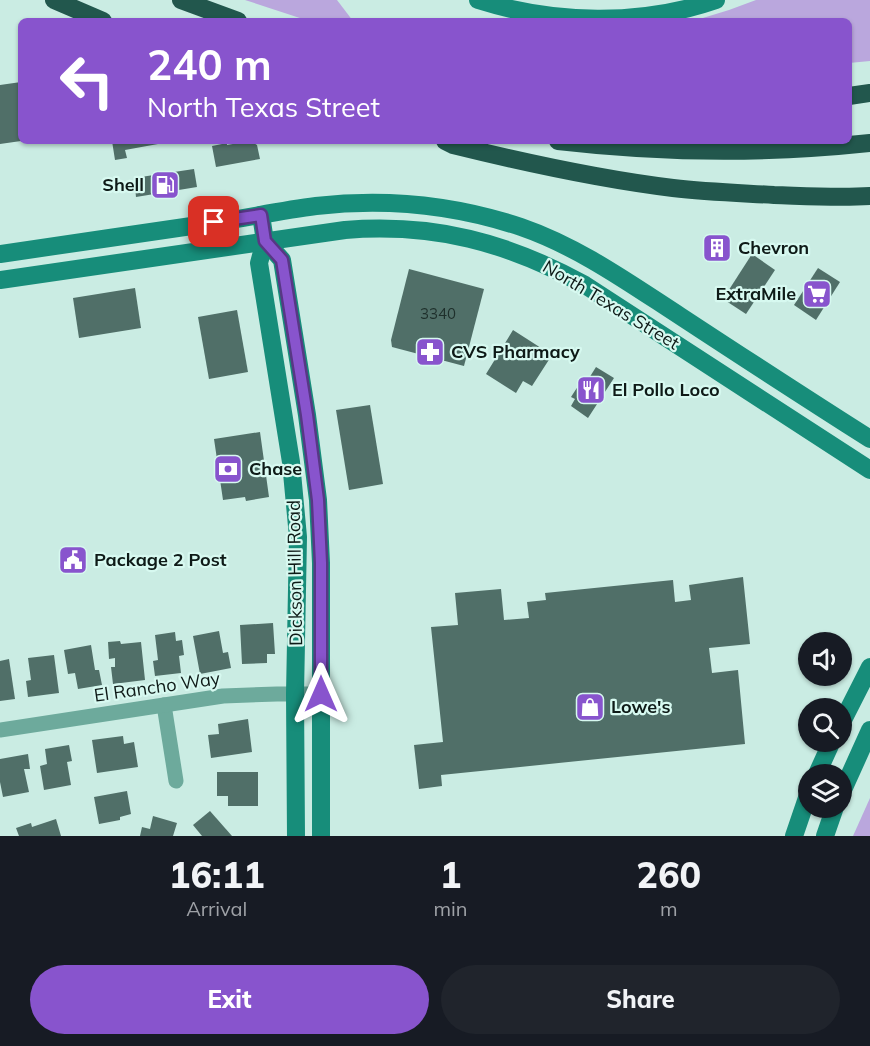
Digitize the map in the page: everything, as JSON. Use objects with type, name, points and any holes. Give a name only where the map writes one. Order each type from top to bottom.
[{"type":"highway","points":[[54,0],[96,18]]},
{"type":"highway","points":[[181,0],[230,18]]},
{"type":"highway","points":[[852,96],[870,93]]},
{"type":"highway","points":[[594,144],[666,150],[771,150],[870,143]]},
{"type":"highway","points":[[450,144],[552,168],[674,188],[732,193],[870,196]]},
{"type":"main road","points":[[478,0],[531,13],[577,18],[651,15],[716,0]]},
{"type":"main road","name":"North Texas Street","points":[[0,254],[334,204],[386,202],[433,207],[496,219],[550,239],[595,262],[870,440]]},
{"type":"main road","name":"Dickson Hill Road","points":[[261,215],[265,241],[259,263],[291,462],[298,537],[295,694],[296,836]]},
{"type":"main road","name":"North Texas Street","points":[[0,280],[322,233],[386,228],[431,231],[512,251],[547,265],[585,285],[870,470]]},
{"type":"main road","name":"Dickson Hill Road","points":[[265,241],[282,260],[314,460],[318,500],[321,836]]},
{"type":"main road","points":[[852,702],[870,667]]},
{"type":"main road","points":[[852,770],[870,730]]},
{"type":"main road","points":[[794,836],[800,818]]},
{"type":"main road","points":[[825,836],[831,818]]},
{"type":"street","name":"El Rancho Way","points":[[0,730],[223,696],[321,694]]},
{"type":"street","points":[[164,705],[176,781]]},
{"type":"shaded area","points":[[245,0],[337,0],[351,18],[300,18]]},
{"type":"shaded area","points":[[756,0],[870,0],[870,61],[852,63],[852,18],[703,18]]},
{"type":"shaded area","points":[[870,798],[870,836],[853,836]]},
{"type":"building","points":[[18,82],[18,141],[0,144],[0,85]]},
{"type":"building","points":[[112,144],[158,144],[125,150],[127,158],[115,160]]},
{"type":"building","points":[[255,144],[260,159],[216,167],[212,146]]},
{"type":"building","points":[[194,169],[197,187],[136,197],[134,178]]},
{"type":"building","name":"Chevron","points":[[705,239],[730,241],[729,253],[704,252]]},
{"type":"building","points":[[752,254],[775,270],[746,314],[723,299]]},
{"type":"building","name":"ExtraMile","points":[[818,268],[840,282],[816,320],[794,305]]},
{"type":"building","name":"CVS Pharmacy","points":[[409,269],[484,289],[464,366],[392,347],[391,340]]},
{"type":"building","points":[[135,288],[141,328],[79,338],[73,298]]},
{"type":"building","points":[[237,310],[248,372],[209,379],[198,317]]},
{"type":"building","points":[[513,330],[552,355],[532,386],[523,381],[516,393],[486,374]]},
{"type":"building","name":"El Pollo Loco","points":[[596,367],[614,378],[588,418],[571,406],[575,399],[571,397],[582,380],[586,383]]},
{"type":"building","points":[[370,405],[383,484],[349,490],[336,410]]},
{"type":"building","points":[[260,432],[269,497],[246,501],[245,497],[223,500],[214,439]]},
{"type":"building","name":"Lowe's","points":[[743,577],[750,644],[709,648],[712,673],[738,670],[745,744],[441,775],[442,786],[419,789],[414,745],[443,742],[431,627],[458,625],[455,593],[501,589],[504,620],[529,618],[527,602],[546,600],[545,593],[673,580],[675,602],[691,600],[689,585]]},
{"type":"building","points":[[273,623],[275,654],[267,654],[267,663],[242,664],[240,625]]},
{"type":"building","points":[[219,631],[223,653],[228,652],[231,668],[200,674],[193,636]]},
{"type":"building","points":[[175,632],[176,641],[182,640],[184,655],[179,656],[181,673],[155,676],[153,661],[158,660],[155,635]]},
{"type":"building","points":[[120,641],[121,644],[141,642],[145,680],[113,684],[111,667],[115,667],[115,658],[109,659],[108,642]]},
{"type":"building","points":[[91,645],[95,670],[99,670],[102,685],[78,689],[75,673],[68,674],[64,650]]},
{"type":"building","points":[[54,655],[59,693],[28,697],[26,681],[31,680],[28,658]]},
{"type":"building","points":[[9,659],[15,699],[0,701],[0,661]]},
{"type":"building","points":[[248,719],[252,752],[211,758],[208,735],[219,734],[218,724]]},
{"type":"building","points":[[123,736],[124,744],[134,742],[138,767],[97,773],[92,740]]},
{"type":"building","points":[[69,745],[72,761],[67,762],[71,785],[44,790],[40,766],[47,764],[45,749]]},
{"type":"building","points":[[28,754],[30,769],[24,769],[29,792],[3,797],[0,782],[0,759]]},
{"type":"building","points":[[217,772],[258,772],[258,806],[228,806],[228,796],[217,796]]},
{"type":"building","points":[[127,791],[131,814],[120,817],[120,820],[99,824],[94,797]]},
{"type":"building","points":[[210,811],[232,836],[202,836],[193,825]]},
{"type":"building","points":[[153,816],[177,823],[173,836],[140,836],[142,827],[150,829]]},
{"type":"building","points":[[56,819],[61,836],[19,836],[16,828],[31,823],[32,827]]},
{"type":"place","name":"Shell","points":[[165,185]]},
{"type":"place","name":"Chevron","points":[[717,248]]},
{"type":"place","name":"ExtraMile","points":[[817,294]]},
{"type":"place","name":"CVS Pharmacy","points":[[430,352]]},
{"type":"place","name":"El Pollo Loco","points":[[591,390]]},
{"type":"place","name":"Chase","points":[[228,469]]},
{"type":"place","name":"Package 2 Post","points":[[73,560]]},
{"type":"place","name":"Lowe's","points":[[590,707]]},
{"type":"route","points":[[214,222],[261,215],[265,241],[282,260],[314,460],[318,500],[321,563],[321,694]]}]
